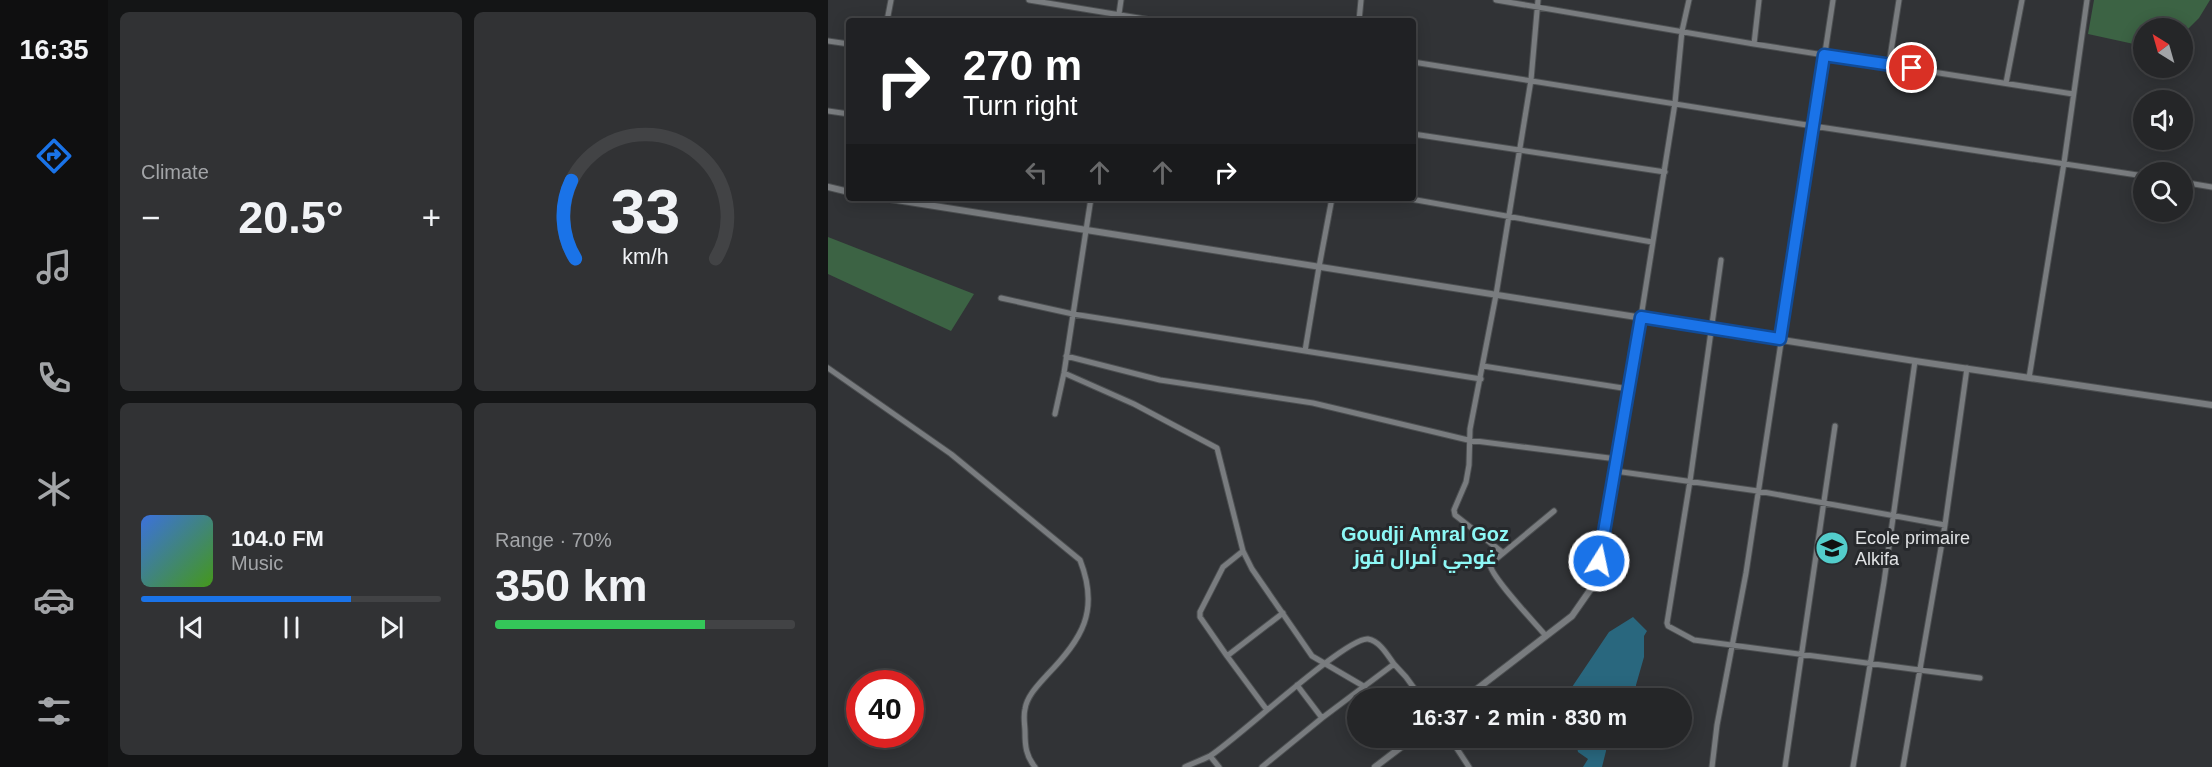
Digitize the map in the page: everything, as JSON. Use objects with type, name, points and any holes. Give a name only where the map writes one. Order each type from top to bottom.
[{"type":"street","points":[[888,18],[891,0]]},
{"type":"street","points":[[1029,0],[1119,18],[1121,0]]},
{"type":"street","points":[[1359,18],[1361,0]]},
{"type":"street","points":[[1496,0],[1537,3],[1683,32],[2073,94]]},
{"type":"street","points":[[1478,688],[1572,616],[1595,584],[1665,172],[1689,0]]},
{"type":"street","points":[[1754,44],[1759,0]]},
{"type":"street","points":[[1712,767],[1717,725],[1733,646],[1758,491],[1833,0]]},
{"type":"street","points":[[1889,64],[1899,0]]},
{"type":"street","points":[[2006,83],[2022,0]]},
{"type":"street","points":[[2029,378],[2064,163],[2087,0]]},
{"type":"street","points":[[1502,552],[1455,515],[1454,510],[1466,482],[1469,465],[1468,440],[1496,295],[1530,80],[1537,3]]},
{"type":"street","points":[[828,41],[846,44]]},
{"type":"street","points":[[1416,62],[2133,174]]},
{"type":"street","points":[[828,111],[846,114]]},
{"type":"street","points":[[1416,134],[1665,172]]},
{"type":"street","points":[[2193,184],[2212,187]]},
{"type":"street","points":[[828,187],[846,191]]},
{"type":"street","points":[[1416,200],[1652,242]]},
{"type":"street","points":[[902,201],[1712,327],[1915,361],[2212,405]]},
{"type":"street","points":[[1055,414],[1064,373],[1090,201]]},
{"type":"street","points":[[1305,351],[1331,201]]},
{"type":"street","points":[[1721,261],[1667,623],[1671,629],[1694,640],[1919,672],[1980,678]]},
{"type":"street","points":[[1001,298],[1073,314],[1481,379]]},
{"type":"street","points":[[1066,356],[1160,380],[1313,403],[1468,440],[1617,459]]},
{"type":"street","points":[[1853,767],[1915,361]]},
{"type":"street","points":[[1483,366],[1629,389]]},
{"type":"street","points":[[828,368],[951,454],[1080,560],[1085,574],[1087,616],[1078,639],[1037,686],[1024,710],[1025,746],[1027,756],[1035,767]]},
{"type":"street","points":[[1903,767],[1945,525],[1967,368]]},
{"type":"street","points":[[1064,373],[1134,404],[1217,448],[1243,551],[1252,568],[1312,656],[1338,669],[1365,687]]},
{"type":"street","points":[[1785,767],[1835,426]]},
{"type":"street","points":[[1615,471],[1758,491],[1945,525]]},
{"type":"street","points":[[1546,636],[1490,568],[1493,560],[1554,511]]},
{"type":"street","points":[[1243,551],[1223,567],[1200,616],[1267,710]]},
{"type":"street","points":[[1227,656],[1283,613]]},
{"type":"street","points":[[1185,767],[1210,756],[1324,664],[1358,641],[1368,639],[1378,644],[1414,688]]},
{"type":"street","points":[[1262,767],[1394,664]]},
{"type":"street","points":[[1297,685],[1322,718]]},
{"type":"street","points":[[1375,767],[1400,748]]},
{"type":"street","points":[[1457,748],[1469,767]]},
{"type":"street","points":[[1210,756],[1219,767]]},
{"type":"green space","points":[[2094,0],[2210,0],[2193,24],[2193,18],[2133,18],[2133,44],[2088,34]]},
{"type":"green space","points":[[828,237],[974,294],[951,331],[828,274]]},
{"type":"water","points":[[1633,617],[1647,631],[1644,636],[1644,657],[1636,688],[1571,688],[1609,632]]},
{"type":"water","points":[[1577,748],[1606,748],[1602,767],[1583,767],[1588,759],[1578,752]]},
{"type":"place","name":"Ecole primaire Alkifa","points":[[1832,548]]},
{"type":"district","name":"Goudji Amral Goz غوجي أمرال قوز","points":[[1425,546]]},
{"type":"route","points":[[1599,561],[1641,317],[1780,339],[1824,55],[1912,68]]}]
